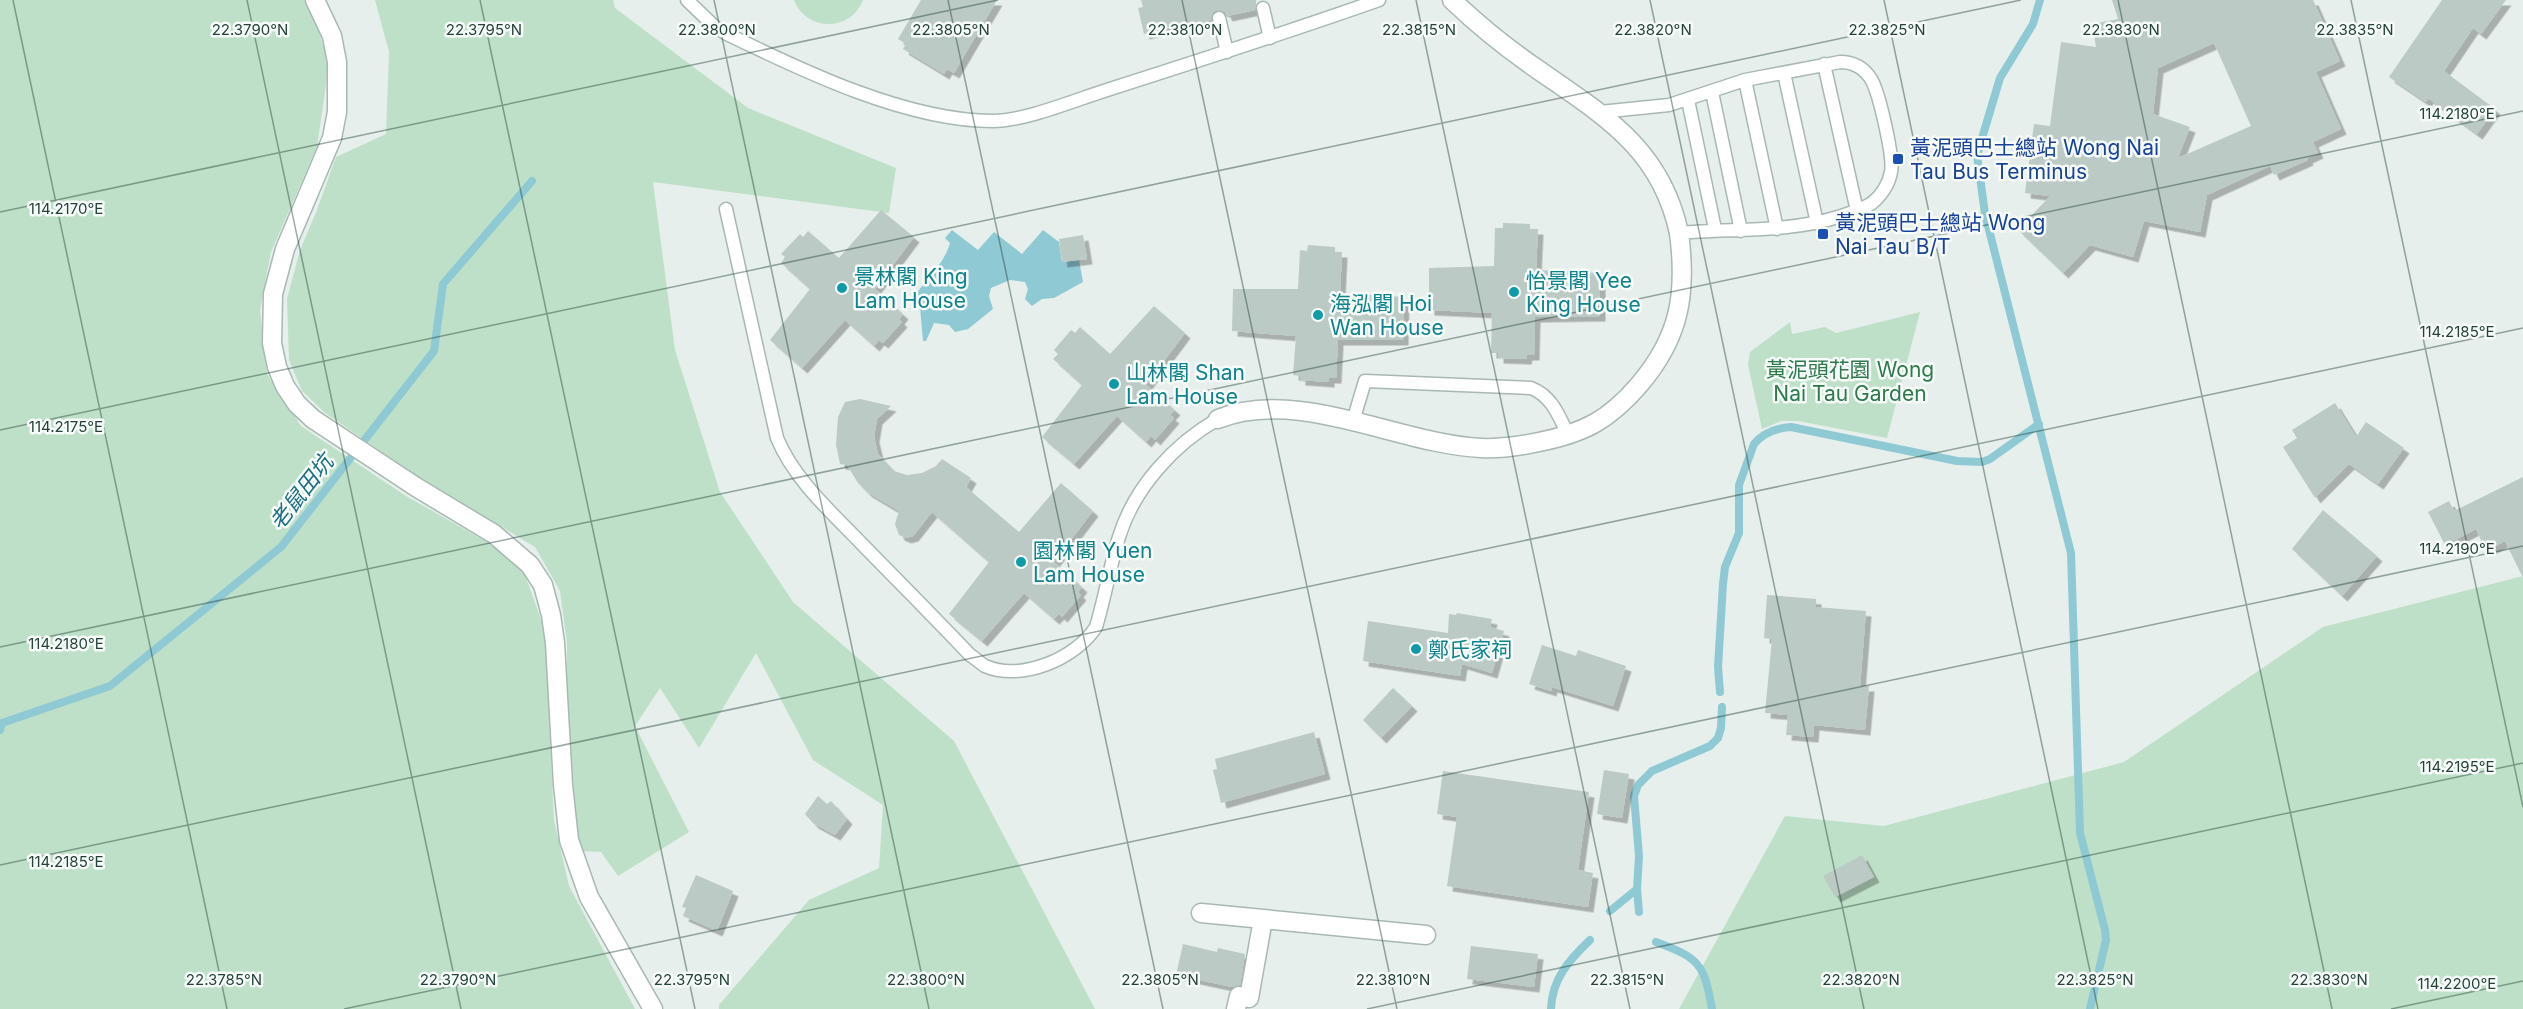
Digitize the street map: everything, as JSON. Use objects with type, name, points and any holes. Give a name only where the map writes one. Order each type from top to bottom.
[{"type":"street","points":[[315,0],[332,36],[337,62],[337,112],[332,138],[285,249],[273,294],[271,320],[277,367],[285,386],[297,404],[313,419],[367,456],[494,534],[530,565],[543,585],[555,643],[563,785],[569,840],[589,897],[653,1009]]},
{"type":"street","points":[[1218,419],[1243,411],[1289,411],[1353,421],[1440,443],[1479,448],[1514,447],[1568,435],[1600,422],[1619,406],[1644,379],[1664,348],[1673,328],[1682,297],[1682,258],[1679,233],[1667,194],[1648,160],[1622,130],[1600,112],[1535,68],[1452,0]]},
{"type":"street","points":[[1201,913],[1426,935]]},
{"type":"street","points":[[1236,1009],[1239,996],[1249,998],[1263,919]]},
{"type":"lane","points":[[687,0],[715,27],[727,34],[825,79],[878,99],[962,118],[991,121],[1014,117],[1227,52],[1378,0]]},
{"type":"lane","points":[[1263,8],[1270,38]]},
{"type":"lane","points":[[1219,18],[1227,52]]},
{"type":"lane","points":[[1600,112],[1669,105],[1745,80],[1824,64],[1847,62],[1862,68],[1873,82],[1881,112],[1891,172],[1879,196],[1857,211],[1817,224],[1777,229],[1742,231],[1715,229],[1679,233]]},
{"type":"lane","points":[[1824,64],[1857,211]]},
{"type":"lane","points":[[1784,73],[1817,224]]},
{"type":"lane","points":[[1745,80],[1777,229]]},
{"type":"lane","points":[[1713,92],[1742,231]]},
{"type":"lane","points":[[1688,100],[1715,229]]},
{"type":"lane","points":[[726,209],[777,438],[784,455],[793,469],[840,521],[970,655],[985,666],[1021,671],[1037,667],[1075,650],[1089,638],[1096,627],[1119,538],[1138,497],[1179,446],[1201,428],[1218,419]]},
{"type":"lane","points":[[1353,421],[1365,381],[1531,388],[1546,396],[1554,406],[1568,435]]},
{"type":"green space","points":[[0,0],[304,0],[319,32],[328,61],[326,85],[317,147],[271,252],[260,310],[267,374],[301,426],[406,496],[487,542],[523,569],[545,631],[554,820],[569,886],[635,1009],[0,1009]]},
{"type":"green space","points":[[375,0],[613,0],[615,8],[748,108],[896,168],[889,213],[653,182],[675,350],[720,492],[793,602],[954,741],[1095,1009],[719,1009],[719,1005],[809,900],[879,868],[883,805],[813,760],[756,653],[699,748],[660,688],[635,726],[689,832],[618,876],[601,852],[579,851],[567,702],[567,643],[560,591],[535,547],[419,477],[325,413],[302,391],[289,360],[287,299],[300,250],[336,157],[386,134],[389,52]]},
{"type":"green space","points":[[794,0],[863,0],[849,18],[828,24],[808,18]]},
{"type":"green space","name":"黃泥頭花園 Wong Nai Tau Garden","points":[[1920,312],[1887,438],[1798,421],[1781,421],[1762,429],[1748,365],[1750,352],[1790,322],[1792,334],[1825,327],[1836,333]]},
{"type":"green space","points":[[2523,576],[2523,1009],[1679,1009],[1785,816],[1884,826],[2124,762],[2323,627]]},
{"type":"water","points":[[952,230],[978,250],[994,232],[1022,254],[1043,230],[1059,242],[1062,262],[1079,260],[1083,282],[1054,298],[1042,299],[1032,306],[1025,299],[1028,289],[1025,282],[1010,280],[991,288],[989,296],[993,309],[968,329],[955,332],[949,325],[934,323],[926,341],[923,341],[920,307],[916,294],[944,257],[950,243],[945,238]]},
{"type":"building","points":[[921,0],[997,0],[954,73],[947,69],[944,74],[903,49],[906,44],[898,39]]},
{"type":"building","points":[[1141,0],[1256,0],[1256,4],[1255,10],[1227,16],[1225,12],[1218,10],[1213,12],[1211,20],[1144,34],[1138,8],[1143,7]]},
{"type":"building","points":[[2112,0],[2313,0],[2340,61],[2316,72],[2341,129],[2313,142],[2318,153],[2307,158],[2308,160],[2274,175],[2270,166],[2207,195],[2200,232],[2144,221],[2133,257],[2090,245],[2063,273],[2018,230],[2050,196],[2025,193],[2034,124],[2050,126],[2061,42],[2096,47],[2092,24],[2118,19]],"holes":[[[2214,43],[2251,126],[2178,158],[2190,127],[2153,114],[2158,68]]]},
{"type":"building","points":[[2442,0],[2506,0],[2481,34],[2473,28],[2444,71],[2495,109],[2477,134],[2428,98],[2426,102],[2389,77]]},
{"type":"building","name":"景林閣 King Lam House","points":[[881,210],[914,237],[875,289],[903,314],[899,319],[902,322],[883,343],[879,340],[874,346],[845,320],[802,368],[770,340],[810,289],[781,263],[785,257],[781,254],[800,234],[803,237],[808,231],[839,258]]},
{"type":"building","name":"怡景閣 Yee King House","points":[[1503,223],[1530,224],[1530,229],[1538,229],[1536,270],[1600,273],[1600,316],[1535,317],[1534,355],[1527,355],[1526,359],[1498,358],[1498,353],[1491,353],[1492,313],[1429,310],[1429,268],[1494,266],[1495,228],[1503,228]]},
{"type":"building","points":[[1083,235],[1087,259],[1062,262],[1059,239]]},
{"type":"building","name":"海泓閣 Hoi Wan House","points":[[1308,245],[1335,247],[1335,252],[1342,252],[1340,293],[1404,297],[1403,340],[1338,340],[1336,378],[1329,378],[1329,382],[1300,380],[1300,376],[1293,375],[1296,336],[1232,331],[1233,289],[1298,289],[1300,250],[1307,251]]},
{"type":"building","name":"山林閣 Shan Lam House","points":[[1154,306],[1185,333],[1146,385],[1175,410],[1170,415],[1174,418],[1155,440],[1151,436],[1146,442],[1117,416],[1074,464],[1042,437],[1082,385],[1053,359],[1058,354],[1054,350],[1071,330],[1075,333],[1080,327],[1110,354]]},
{"type":"building","points":[[860,399],[891,406],[877,419],[874,437],[878,454],[894,471],[907,475],[922,473],[936,466],[942,459],[971,478],[966,487],[1019,532],[1061,483],[1093,511],[1054,562],[1082,587],[1078,592],[1081,595],[1062,617],[1059,614],[1054,619],[1024,593],[982,641],[949,614],[989,562],[932,512],[913,536],[906,538],[899,535],[895,524],[899,511],[867,492],[858,483],[847,465],[840,464],[836,445],[838,417],[845,402]]},
{"type":"building","points":[[2335,403],[2356,437],[2366,422],[2404,448],[2378,484],[2349,464],[2315,498],[2283,447],[2297,438],[2292,430]]},
{"type":"building","points":[[2523,477],[2523,578],[2505,541],[2486,551],[2476,529],[2445,545],[2428,512],[2449,501],[2454,511]]},
{"type":"building","points":[[2323,510],[2377,556],[2342,596],[2292,549]]},
{"type":"building","points":[[1767,595],[1816,599],[1816,607],[1866,611],[1860,686],[1869,686],[1865,730],[1814,725],[1813,737],[1786,735],[1788,715],[1765,713],[1772,639],[1764,638]]},
{"type":"building","points":[[1457,613],[1492,619],[1490,627],[1504,631],[1492,673],[1462,664],[1460,676],[1363,661],[1368,621],[1448,633],[1449,614],[1456,615]]},
{"type":"building","points":[[1542,645],[1576,656],[1578,650],[1626,666],[1613,706],[1552,687],[1551,691],[1529,684]]},
{"type":"building","points":[[1393,688],[1412,706],[1381,738],[1363,720]]},
{"type":"building","points":[[1314,732],[1325,774],[1221,803],[1213,770],[1217,769],[1215,759]]},
{"type":"building","points":[[1604,770],[1629,774],[1622,818],[1597,814]]},
{"type":"building","points":[[1443,771],[1589,792],[1578,870],[1593,873],[1588,907],[1447,886],[1457,817],[1437,814]]},
{"type":"building","points":[[818,796],[827,804],[831,801],[847,819],[835,835],[813,823],[805,814]]},
{"type":"building","points":[[1862,855],[1874,877],[1835,897],[1823,876]]},
{"type":"building","points":[[696,875],[733,891],[717,931],[683,916],[686,908],[682,907]]},
{"type":"building","points":[[1183,944],[1217,952],[1218,948],[1245,954],[1240,985],[1232,987],[1176,975]]},
{"type":"building","points":[[1471,946],[1538,954],[1534,987],[1467,979]]},
{"type":"waterway","points":[[2040,0],[2033,24],[2000,78],[1977,155],[1985,214],[2071,553],[2080,833],[2106,940],[2090,1009]]},
{"type":"waterway","name":"老鼠田坑","points":[[0,730],[2,723],[110,686],[281,547],[434,351],[443,284],[532,181]]},
{"type":"waterway","points":[[1720,692],[1718,667],[1725,567],[1739,533],[1739,485],[1754,444],[1758,440],[1771,432],[1791,427],[1957,461],[1982,462],[1990,459],[2039,424]]},
{"type":"waterway","points":[[1639,912],[1637,889],[1639,856],[1634,796],[1638,785],[1652,771],[1710,746],[1718,738],[1722,707]]},
{"type":"waterway","points":[[1610,911],[1637,889]]},
{"type":"waterway","points":[[1551,1009],[1558,979],[1575,955],[1590,940]]},
{"type":"waterway","points":[[1656,942],[1682,953],[1697,964],[1706,981],[1712,1009]]},
{"type":"place","name":"黃泥頭巴士總站 Wong Nai Tau Bus Terminus","points":[[1898,159]]},
{"type":"place","name":"黃泥頭巴士總站 Wong Nai Tau B/T","points":[[1823,234]]},
{"type":"place","name":"景林閣 King Lam House","points":[[842,288]]},
{"type":"place","name":"怡景閣 Yee King House","points":[[1514,292]]},
{"type":"place","name":"海泓閣 Hoi Wan House","points":[[1318,315]]},
{"type":"place","name":"山林閣 Shan Lam House","points":[[1114,384]]},
{"type":"place","name":"園林閣 Yuen Lam House","points":[[1021,562]]},
{"type":"place","name":"鄭氏家祠","points":[[1416,649]]}]
